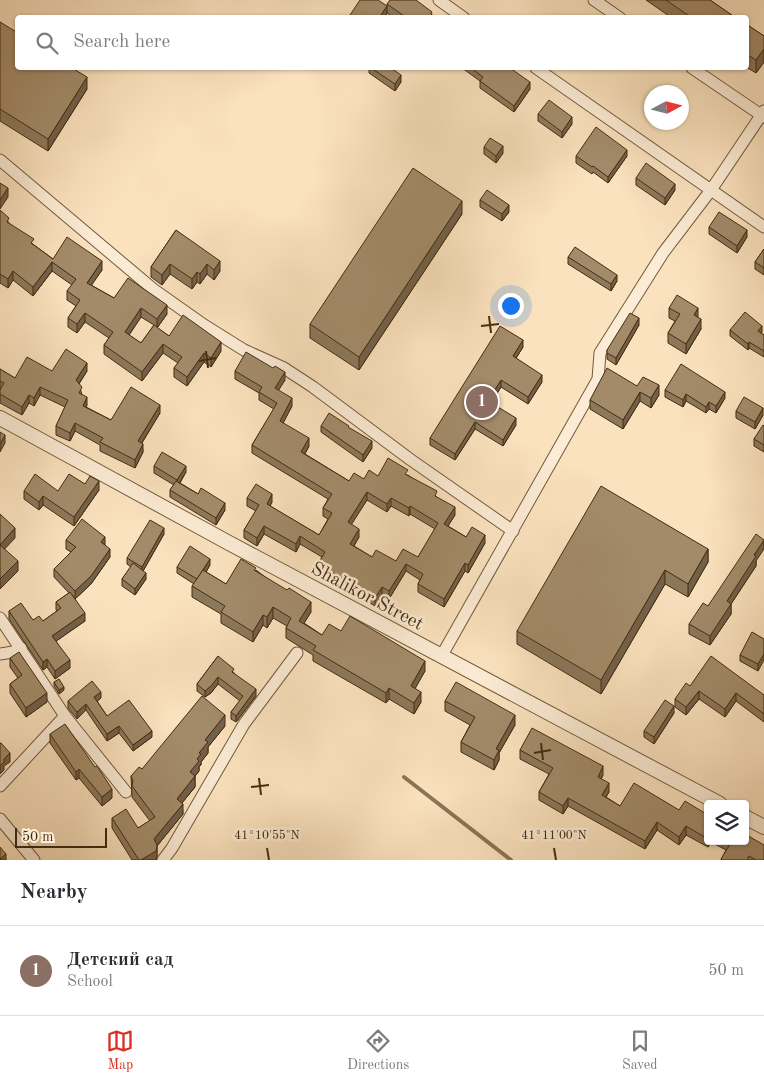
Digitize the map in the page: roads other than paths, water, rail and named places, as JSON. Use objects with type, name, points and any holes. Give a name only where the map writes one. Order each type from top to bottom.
[{"type":"street","points":[[440,0],[460,15]]},
{"type":"street","points":[[594,0],[616,15]]},
{"type":"street","points":[[539,70],[764,227]]},
{"type":"street","points":[[442,655],[598,379],[600,353],[663,253],[711,190],[763,114],[695,70]]},
{"type":"street","points":[[0,160],[154,289],[204,325],[244,350],[284,368],[313,387],[411,460],[513,531]]},
{"type":"street","name":"Shаlikor Street","points":[[0,418],[229,543],[713,800]]},
{"type":"street","points":[[0,618],[65,716],[126,792]]},
{"type":"street","points":[[0,654],[13,652],[21,648]]},
{"type":"street","points":[[163,860],[172,848],[244,724],[298,653]]},
{"type":"street","points":[[0,786],[65,716]]},
{"type":"street","points":[[0,819],[34,860]]},
{"type":"street","points":[[749,819],[764,827]]},
{"type":"waterway","points":[[404,777],[511,860]]},
{"type":"place","name":"Детский сад","points":[[482,402]]}]
